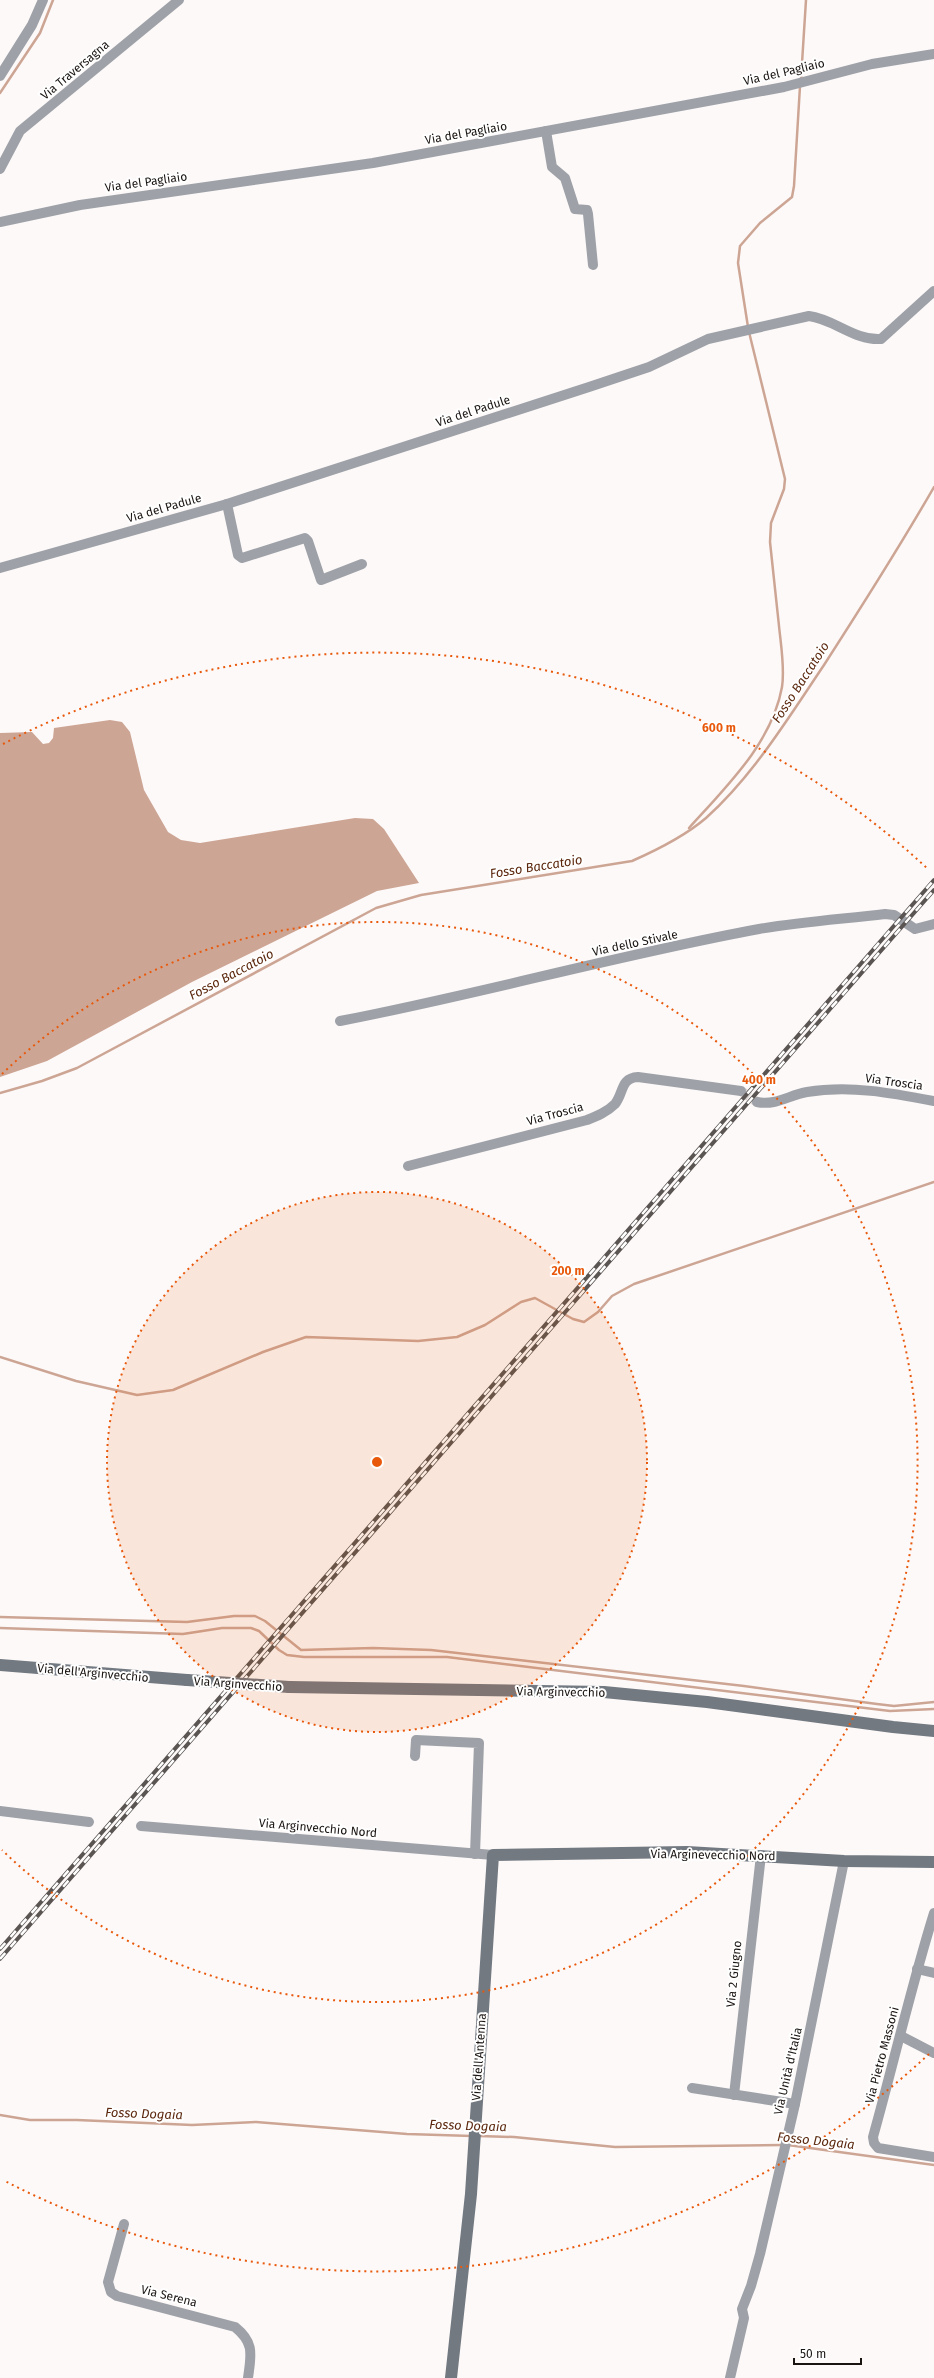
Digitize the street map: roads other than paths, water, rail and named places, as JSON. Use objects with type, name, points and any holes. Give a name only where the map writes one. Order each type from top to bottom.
[{"type":"street","points":[[0,76],[32,25],[43,0]]},
{"type":"street","name":"Via Traversagna","points":[[0,169],[20,131],[179,0]]},
{"type":"street","name":"Via del Pagliaio","points":[[0,222],[80,205],[373,163],[800,83],[872,64],[934,54]]},
{"type":"street","points":[[546,131],[552,167],[565,178],[575,209],[587,210],[593,265]]},
{"type":"street","name":"Via del Padule","points":[[0,568],[227,504],[590,388],[660,362],[695,344],[809,316],[819,317],[872,340],[881,339],[934,291]]},
{"type":"street","points":[[227,504],[238,555],[242,558],[305,538],[308,541],[321,580],[362,564]]},
{"type":"street","name":"Via dello Stivale","points":[[340,1021],[455,998],[554,973],[760,929],[885,914],[894,915],[915,929],[934,924]]},
{"type":"street","name":"Via Troscia","points":[[408,1166],[587,1120],[608,1110],[616,1102],[624,1083],[630,1077],[741,1091]]},
{"type":"street","name":"Via Troscia","points":[[757,1102],[775,1102],[806,1092],[846,1090],[886,1091],[934,1101]]},
{"type":"street","name":"Via dell'Arginvecchio","points":[[0,1665],[187,1680]]},
{"type":"street","name":"Via Arginvecchio","points":[[187,1680],[289,1687],[604,1692],[707,1702],[893,1727],[934,1731]]},
{"type":"street","points":[[414,1756],[416,1740],[480,1743],[475,1854]]},
{"type":"street","points":[[0,1811],[89,1822]]},
{"type":"street","name":"Via Arginvecchio Nord","points":[[141,1826],[493,1855]]},
{"type":"street","name":"Via Arginevecchio Nord","points":[[493,1855],[687,1852],[844,1860],[934,1862]]},
{"type":"street","name":"Via dell'Antenna","points":[[451,2378],[471,2194],[493,1855]]},
{"type":"street","name":"Via 2 Giugno","points":[[734,2095],[761,1855]]},
{"type":"street","name":"Via Unità d'Italia","points":[[730,2378],[744,2318],[742,2309],[751,2286],[760,2254],[795,2104],[844,1860]]},
{"type":"street","name":"Via Pietro Massoni","points":[[934,1913],[917,1969],[902,2036],[873,2137],[874,2143],[878,2148],[934,2158]]},
{"type":"street","points":[[917,1969],[934,1972]]},
{"type":"street","points":[[902,2036],[934,2053]]},
{"type":"street","points":[[692,2088],[795,2104]]},
{"type":"street","name":"Via Serena","points":[[124,2224],[108,2282],[111,2292],[117,2296],[235,2327],[249,2340],[251,2351],[248,2378]]},
{"type":"waterway","points":[[0,93],[40,33],[53,0]]},
{"type":"waterway","points":[[801,79],[806,0]]},
{"type":"waterway","points":[[748,327],[738,263],[740,246],[760,223],[792,197],[794,186],[800,86]]},
{"type":"waterway","points":[[689,828],[718,797],[746,763],[758,745],[777,707],[782,687],[782,657],[770,542],[771,523],[784,489],[785,479],[749,332]]},
{"type":"waterway","name":"Fosso Baccatoio","points":[[0,1093],[42,1081],[77,1068],[376,908],[421,895],[632,861],[680,837],[698,825],[723,802],[770,745],[824,665],[894,555],[934,487]]},
{"type":"waterway","points":[[0,1357],[76,1381],[137,1395],[173,1390],[263,1352],[306,1337],[418,1341],[457,1337],[485,1325],[521,1302],[535,1298],[573,1319],[584,1322],[598,1312],[612,1296],[634,1284],[934,1182]]},
{"type":"waterway","points":[[0,1617],[187,1622],[234,1616],[255,1616],[265,1621],[301,1650],[373,1648],[431,1650],[744,1686],[894,1706],[934,1702]]},
{"type":"waterway","points":[[0,1628],[183,1634],[222,1628],[251,1628],[259,1631],[279,1650],[287,1655],[304,1657],[447,1657],[890,1711],[934,1709]]},
{"type":"waterway","name":"Fosso Dogaia","points":[[0,2115],[30,2120],[77,2120],[192,2125],[256,2122],[407,2134],[472,2136]]},
{"type":"waterway","name":"Fosso Dogaia","points":[[479,2136],[514,2137],[615,2147],[783,2145]]},
{"type":"waterway","name":"Fosso Dogaia","points":[[788,2145],[934,2165]]},
{"type":"tunnel","points":[[741,1091],[757,1102]]},
{"type":"railway","points":[[0,1949],[934,880]]},
{"type":"railway","points":[[0,1959],[934,890]]}]
